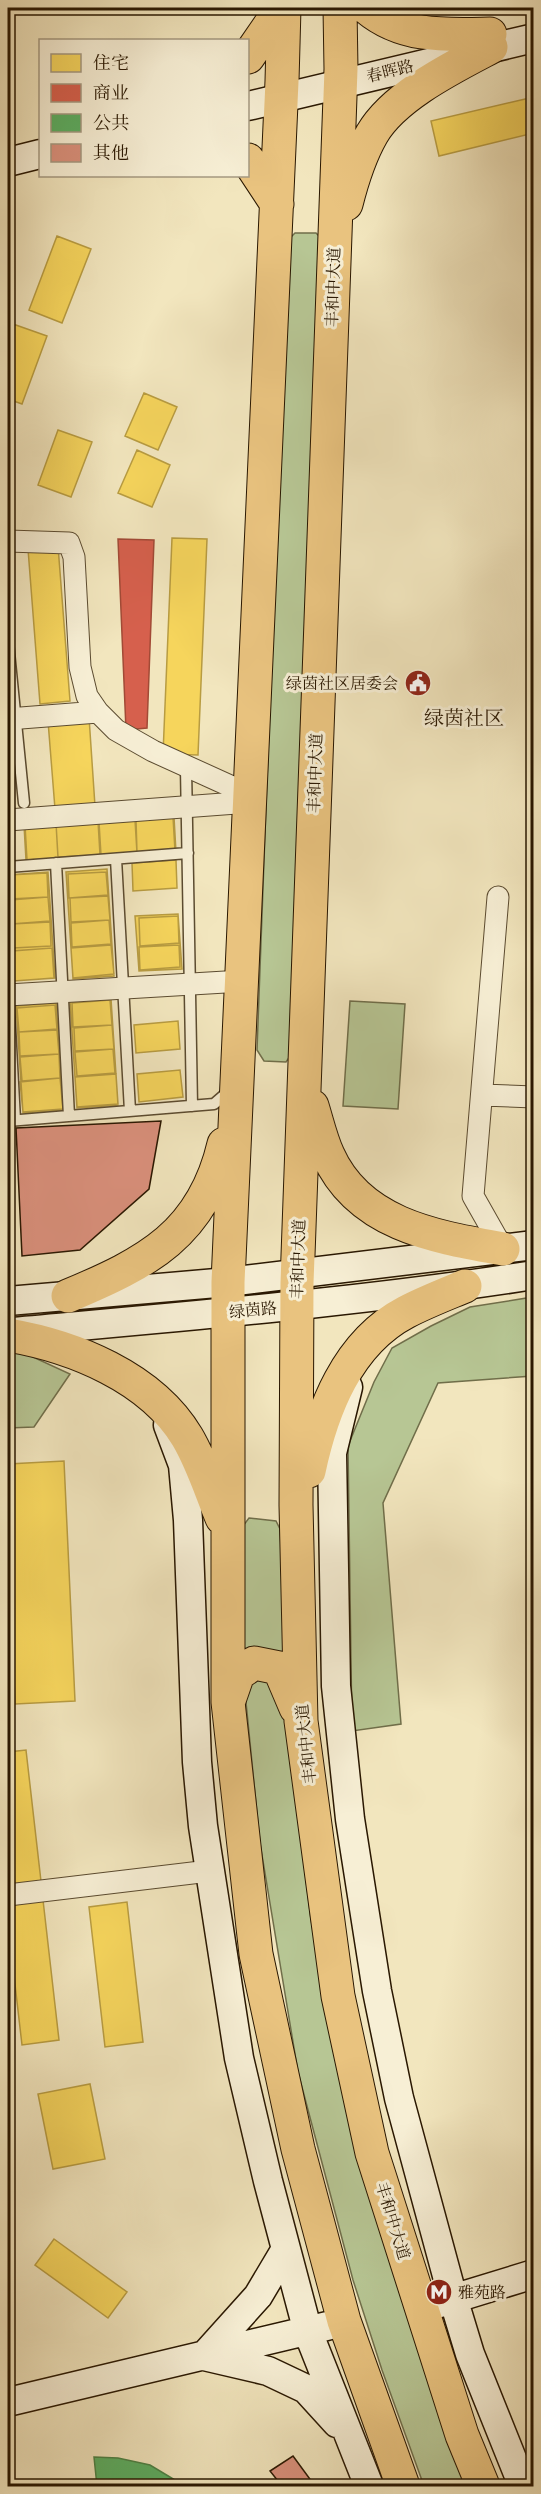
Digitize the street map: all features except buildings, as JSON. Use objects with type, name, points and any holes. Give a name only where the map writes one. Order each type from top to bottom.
[{"type":"main road","points":[[249,56],[272,22],[276,8]]},
{"type":"main road","points":[[284,8],[228,1297],[228,1702],[256,1954],[298,2149],[344,2321],[403,2487]]},
{"type":"main road","name":"丰和中大道","points":[[340,8],[340,76],[297,1289],[296,1535],[301,1721],[338,1996],[372,2153],[420,2309],[462,2435],[483,2487]]},
{"type":"main road","points":[[367,8],[380,19],[403,29],[434,35],[491,40]]},
{"type":"main road","name":"春晖路","points":[[249,89],[282,89],[340,76],[491,40],[534,24]]},
{"type":"main road","name":"春晖路","points":[[491,40],[534,38]]},
{"type":"main road","points":[[334,252],[354,175],[373,132],[399,104],[491,40]]},
{"type":"main road","name":"春晖路","points":[[249,106],[282,89]]},
{"type":"main road","points":[[8,142],[39,135]]},
{"type":"main road","points":[[8,162],[39,154]]},
{"type":"main road","points":[[249,162],[277,204]]},
{"type":"main road","points":[[68,1296],[115,1276],[149,1258],[177,1235],[199,1207],[219,1164],[237,1084]]},
{"type":"main road","points":[[304,1084],[328,1156],[351,1189],[385,1216],[432,1236],[518,1247]]},
{"type":"main road","name":"绿茵路","points":[[8,1333],[228,1297],[297,1289],[518,1247]]},
{"type":"main road","name":"绿茵路","points":[[297,1289],[465,1286],[534,1275]]},
{"type":"main road","points":[[296,1535],[317,1432],[341,1376],[374,1335],[405,1312],[465,1286]]},
{"type":"main road","name":"绿茵路","points":[[8,1301],[68,1296],[228,1297]]},
{"type":"main road","points":[[8,1333],[45,1341],[81,1355],[119,1374],[160,1403],[187,1437],[228,1535]]},
{"type":"main road","points":[[357,1356],[332,1453],[339,1708],[350,1819],[376,1991],[399,2098],[470,2354],[523,2487]]},
{"type":"main road","points":[[160,1403],[183,1465],[188,1520],[197,1762],[209,1871],[239,2058],[308,2332],[369,2487]]},
{"type":"main road","points":[[228,1702],[238,1674],[246,1668],[254,1663],[279,1668],[301,1721]]},
{"type":"main road","points":[[204,2356],[258,2296],[286,2249]]},
{"type":"main road","points":[[420,2309],[534,2274]]},
{"type":"main road","points":[[8,2402],[308,2332],[344,2321]]},
{"type":"main road","points":[[204,2356],[268,2371],[306,2389],[348,2435]]},
{"type":"street","points":[[8,542],[69,543],[75,565],[80,667],[87,696],[98,712],[116,730],[250,799]]},
{"type":"street","points":[[12,719],[98,712]]},
{"type":"street","points":[[8,820],[187,807],[250,799]]},
{"type":"street","points":[[498,897],[473,1196],[518,1247]]},
{"type":"street","points":[[8,995],[242,981]]},
{"type":"street","points":[[482,1095],[534,1098]]},
{"type":"street","points":[[8,1895],[209,1871]]},
{"type":"lane","points":[[8,642],[12,719],[24,803]]},
{"type":"lane","points":[[186,768],[192,1106]]},
{"type":"lane","points":[[8,867],[188,853]]},
{"type":"lane","points":[[116,859],[130,1111]]},
{"type":"lane","points":[[56,863],[69,1116]]},
{"type":"lane","points":[[8,987],[11,1120],[214,1104],[237,1084]]},
{"type":"green space","points":[[295,233],[316,233],[325,242],[293,1052],[286,1062],[264,1061],[257,1050],[287,241]]},
{"type":"green space","points":[[350,1001],[405,1004],[398,1109],[343,1106]]},
{"type":"green space","points":[[533,1297],[533,1376],[438,1383],[383,1503],[401,1724],[352,1731],[348,1446],[374,1382],[392,1348],[431,1326],[470,1307]]},
{"type":"green space","points":[[8,1348],[20,1351],[70,1374],[34,1427],[8,1428]]},
{"type":"green space","points":[[249,1518],[276,1521],[280,1529],[294,1781],[311,1920],[343,2085],[469,2486],[424,2486],[382,2370],[353,2280],[298,2072],[260,1843],[243,1672],[243,1526]]},
{"type":"place","name":"绿茵社区居委会","points":[[418,683]]},
{"type":"place","name":"雅苑路","points":[[439,2292]]},
{"type":"district","name":"绿茵社区","points":[[464,718]]}]
